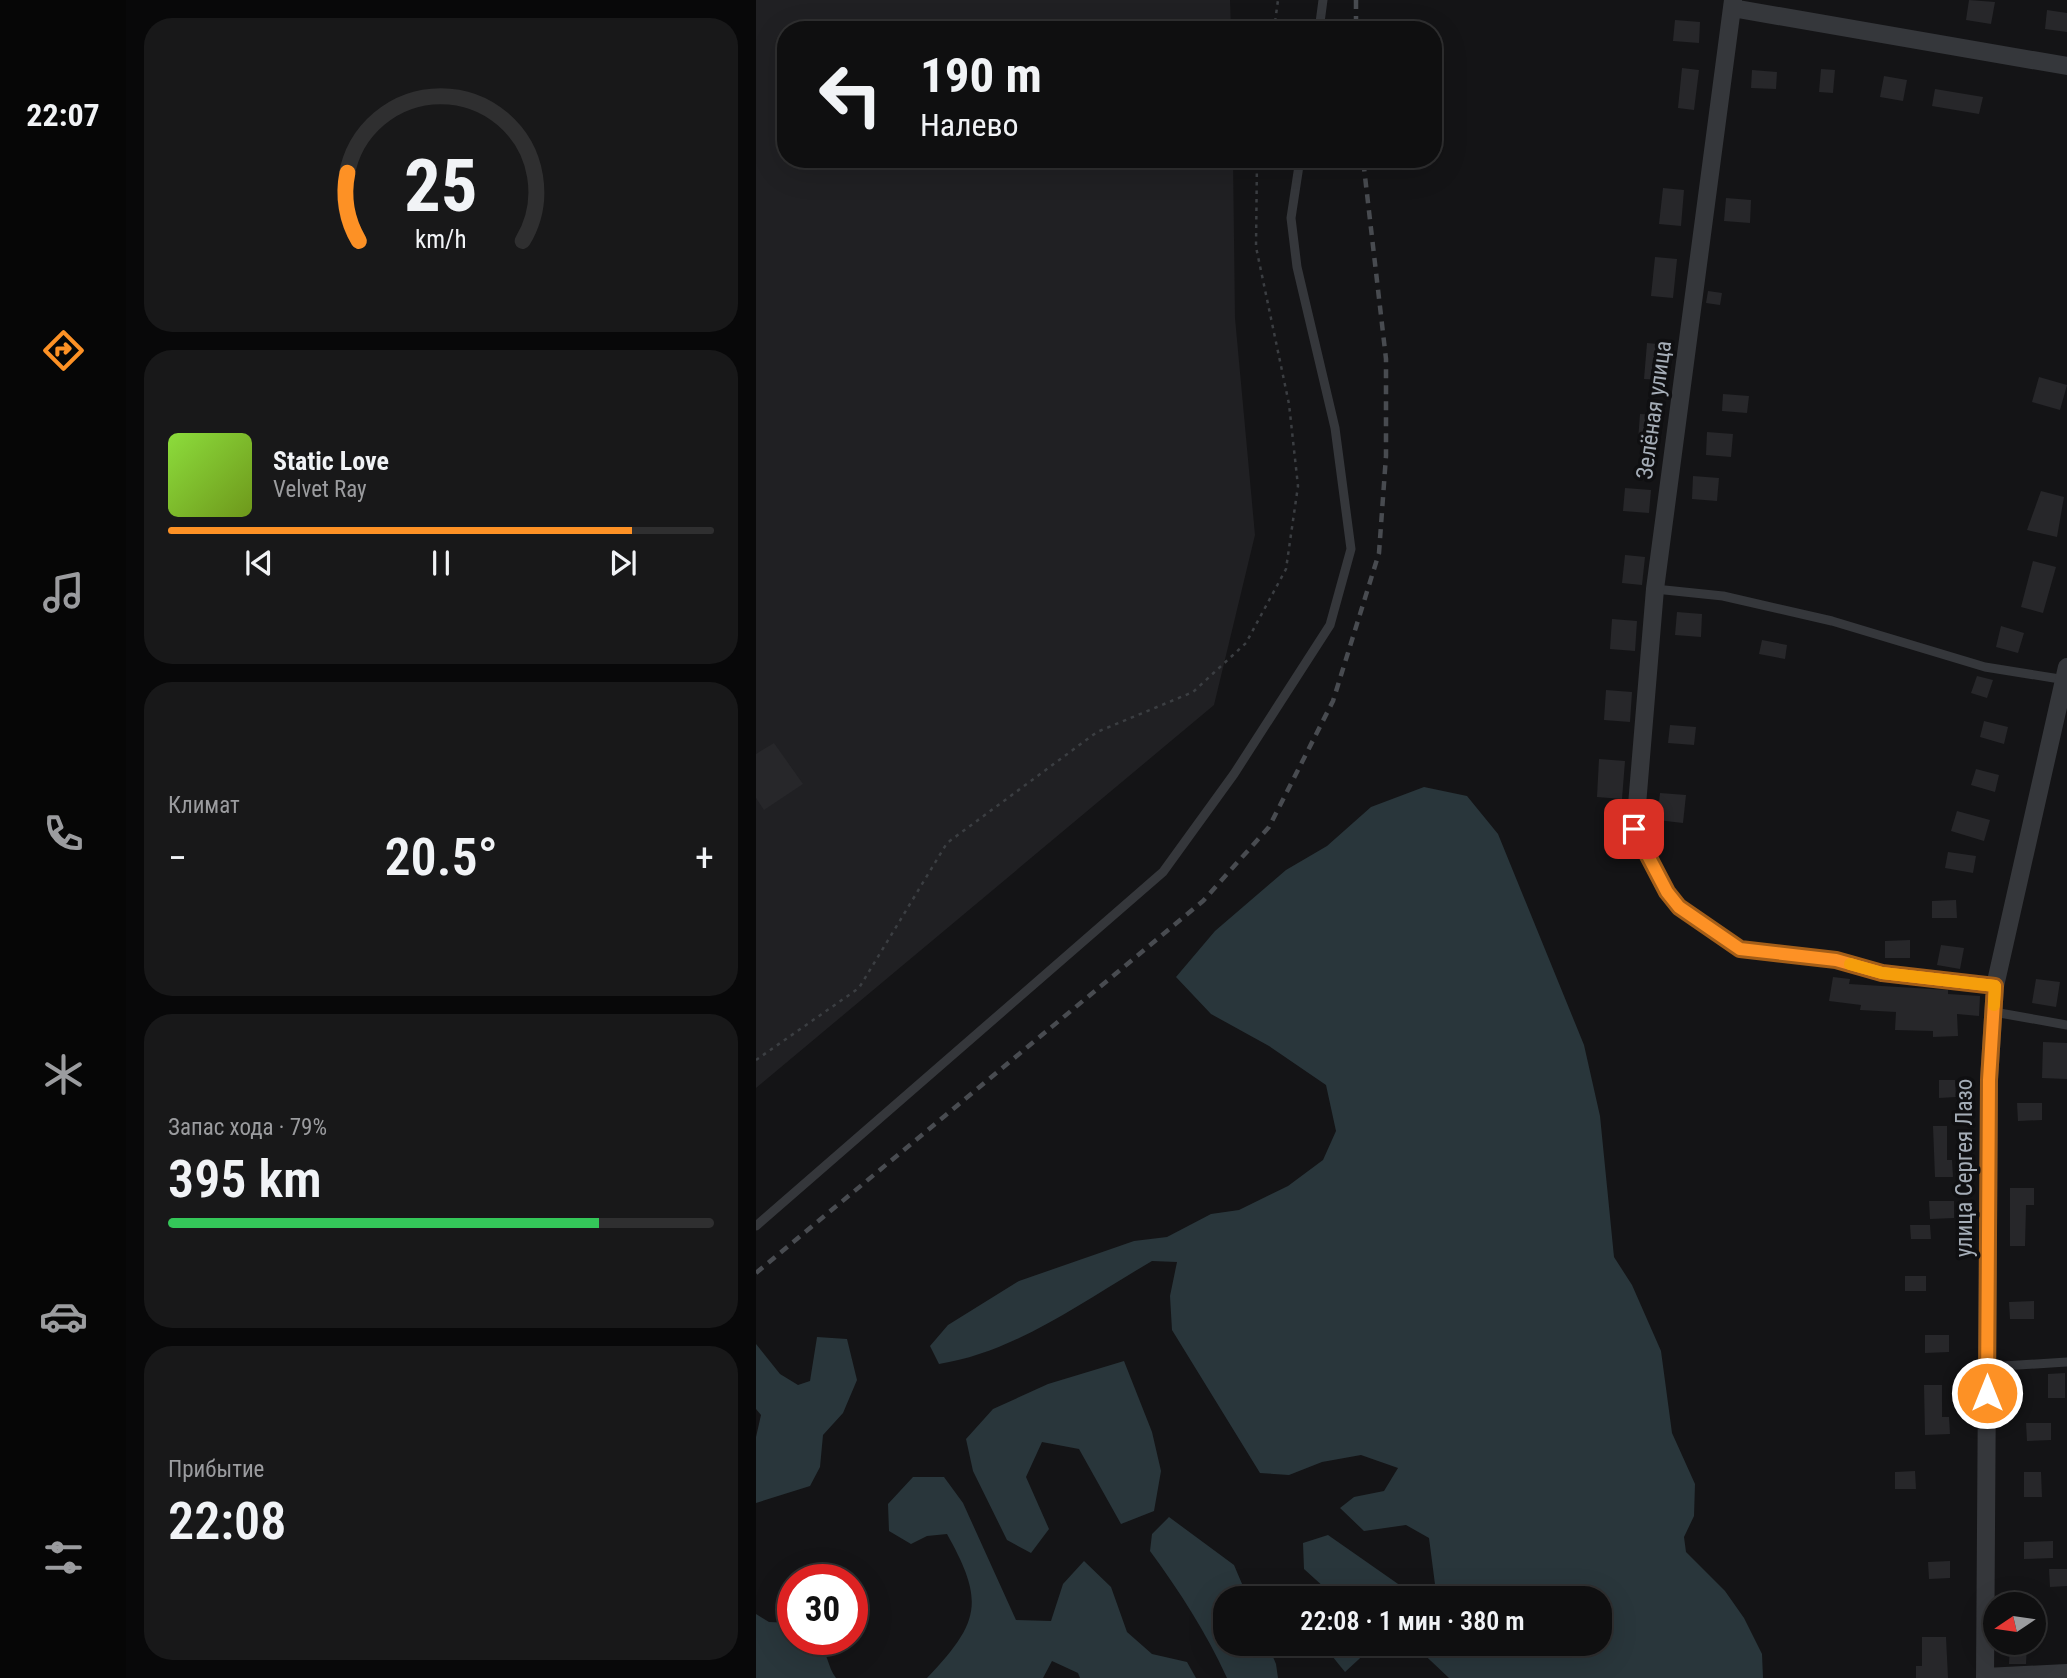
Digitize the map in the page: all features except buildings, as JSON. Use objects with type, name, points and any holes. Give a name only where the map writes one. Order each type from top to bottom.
[{"type":"street","points":[[1733,4],[2067,66]]},
{"type":"street","name":"Зелёная улица","points":[[1634,829],[1655,589],[1733,4]]},
{"type":"street","name":"улица Сергея Лазо","points":[[1985,1677],[1989,1080],[1995,986],[2066,676]]},
{"type":"street","points":[[1985,1677],[2067,1673]]},
{"type":"lane","points":[[1320,21],[1323,0]]},
{"type":"lane","points":[[756,1226],[1163,872],[1234,774],[1330,625],[1351,549],[1335,428],[1297,267],[1291,218],[1299,168]]},
{"type":"lane","points":[[1655,589],[1723,596],[1832,621],[1985,667],[2066,676]]},
{"type":"lane","points":[[1634,829],[1667,892],[1679,907],[1740,949],[1836,960],[1882,973],[1995,986]]},
{"type":"lane","points":[[1994,1012],[2067,1024]]},
{"type":"lane","points":[[1988,1367],[2067,1362]]},
{"type":"path","points":[[1275,21],[1278,0]]},
{"type":"path","points":[[756,1060],[859,988],[947,843],[1097,732],[1193,692],[1246,643],[1286,569],[1298,486],[1289,404],[1256,247],[1257,168]]},
{"type":"shaded area","points":[[756,0],[1230,0],[1231,21],[777,21],[777,168],[1233,168],[1235,318],[1255,535],[1214,705],[756,1088]]},
{"type":"shaded area","points":[[1424,787],[1467,796],[1498,834],[1584,1045],[1600,1116],[1614,1257],[1632,1285],[1661,1351],[1672,1433],[1695,1484],[1694,1516],[1684,1537],[1686,1552],[1725,1591],[1744,1618],[1762,1654],[1763,1678],[1449,1678],[1426,1656],[1612,1656],[1612,1586],[1435,1586],[1429,1538],[1406,1525],[1364,1531],[1340,1508],[1354,1497],[1384,1491],[1398,1468],[1361,1455],[1322,1462],[1289,1475],[1260,1473],[1172,1330],[1170,1296],[1177,1262],[1152,1261],[1049,1323],[968,1358],[939,1364],[930,1346],[948,1325],[1019,1281],[1134,1241],[1167,1237],[1211,1214],[1239,1210],[1288,1186],[1323,1160],[1336,1131],[1326,1085],[1269,1046],[1211,1014],[1176,977],[1215,931],[1286,870],[1327,846],[1371,807]]},
{"type":"shaded area","points":[[817,1337],[847,1339],[857,1380],[843,1413],[823,1435],[820,1467],[810,1486],[756,1503],[756,1437],[761,1415],[756,1409],[756,1344],[780,1374],[798,1385],[810,1381]]},
{"type":"shaded area","points":[[1124,1361],[1152,1432],[1161,1471],[1154,1511],[1121,1524],[1079,1449],[1042,1442],[1026,1477],[1049,1529],[1031,1553],[1007,1540],[973,1471],[966,1439],[993,1409],[1048,1384]]},
{"type":"shaded area","points":[[913,1477],[944,1477],[963,1503],[1016,1620],[1051,1621],[1063,1584],[1084,1561],[1111,1587],[1127,1632],[1152,1654],[1187,1662],[1196,1678],[1080,1678],[1078,1673],[1052,1661],[1043,1678],[927,1678],[945,1659],[967,1626],[971,1595],[967,1577],[947,1534],[927,1536],[911,1544],[889,1531],[888,1504]]},
{"type":"shaded area","points":[[1169,1517],[1234,1565],[1243,1586],[1213,1586],[1213,1651],[1192,1613],[1150,1551],[1152,1534]]},
{"type":"shaded area","points":[[1328,1535],[1401,1586],[1323,1586],[1304,1569],[1303,1543]]},
{"type":"shaded area","points":[[756,1614],[769,1622],[777,1622],[777,1655],[825,1655],[836,1678],[756,1678]]},
{"type":"shaded area","points":[[1216,1656],[1273,1656],[1278,1678],[1227,1678]]},
{"type":"shaded area","points":[[1332,1656],[1362,1656],[1345,1672]]},
{"type":"railway","points":[[1356,0],[1356,21]]},
{"type":"railway","points":[[756,1273],[1203,901],[1269,827],[1333,701],[1379,553],[1386,456],[1386,359],[1364,168]]},
{"type":"slow traffic","points":[[1850,964],[1882,973],[1995,986],[1994,1005]]},
{"type":"route","points":[[1634,829],[1638,842],[1667,892],[1679,907],[1740,949],[1754,953],[1803,955],[1836,960],[1882,973],[1995,986],[1989,1080],[1987,1393]]}]
